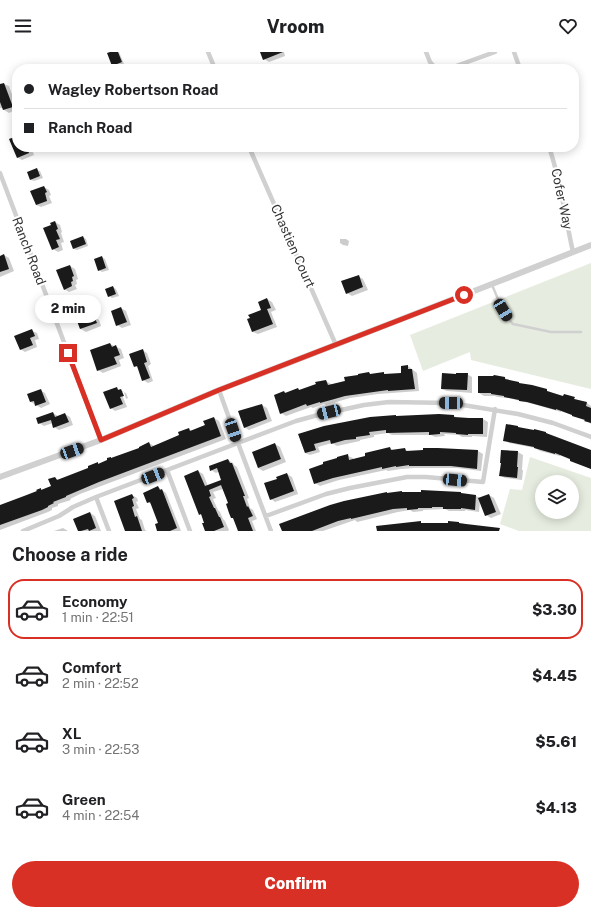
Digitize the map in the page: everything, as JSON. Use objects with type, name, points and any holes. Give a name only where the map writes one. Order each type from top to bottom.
[{"type":"street","points":[[208,52],[213,64]]},
{"type":"street","points":[[426,52],[432,64]]},
{"type":"street","points":[[462,64],[495,52]]},
{"type":"street","points":[[514,52],[518,64]]},
{"type":"street","name":"Chastien Court","points":[[251,152],[336,345]]},
{"type":"street","name":"Cofer Way","points":[[551,152],[562,192],[573,252]]},
{"type":"street","name":"Ranch Road","points":[[0,173],[101,440]]},
{"type":"street","points":[[0,477],[101,440],[219,390],[591,245]]},
{"type":"street","points":[[219,390],[272,531]]},
{"type":"street","points":[[23,531],[30,530],[59,516],[73,507],[96,497],[238,443],[318,414],[364,405],[414,401],[451,403],[495,409],[537,419],[591,437]]},
{"type":"street","points":[[266,516],[344,489],[407,477],[484,482],[495,409]]},
{"type":"street","points":[[167,470],[190,531]]},
{"type":"street","points":[[96,497],[110,531]]},
{"type":"lane","points":[[492,284],[503,310],[513,324],[551,332],[581,332]]},
{"type":"shaded area","points":[[591,263],[591,389],[471,360],[470,352],[423,371],[410,335]]},
{"type":"shaded area","points":[[530,457],[591,478],[591,531],[519,531],[500,524],[510,489],[522,490]]},
{"type":"building","points":[[118,52],[122,62],[111,64],[107,53]]},
{"type":"building","points":[[260,52],[283,52],[263,60]]},
{"type":"building","points":[[4,83],[12,107],[3,110],[0,102],[0,84]]},
{"type":"building","points":[[12,138],[12,146],[9,139]]},
{"type":"building","points":[[14,152],[29,152],[29,153],[17,158]]},
{"type":"building","points":[[37,168],[40,176],[30,180],[27,172]]},
{"type":"building","points":[[44,186],[47,192],[45,193],[47,201],[36,205],[30,191]]},
{"type":"building","points":[[55,221],[58,229],[56,230],[60,239],[56,240],[59,247],[52,250],[43,228],[51,225],[50,223]]},
{"type":"building","points":[[83,236],[86,244],[73,249],[70,241]]},
{"type":"building","points":[[4,254],[9,269],[0,272],[0,256]]},
{"type":"building","points":[[102,256],[106,268],[98,271],[94,259]]},
{"type":"building","points":[[70,265],[74,276],[72,277],[73,281],[71,282],[72,286],[64,290],[56,270]]},
{"type":"building","points":[[359,275],[363,287],[346,294],[341,281]]},
{"type":"building","points":[[113,286],[116,294],[108,297],[105,289]]},
{"type":"building","points":[[267,298],[271,308],[267,309],[273,324],[252,332],[247,319],[250,318],[248,315],[261,310],[258,302]]},
{"type":"building","points":[[81,302],[88,318],[94,316],[97,323],[80,329],[74,313],[78,312],[75,304]]},
{"type":"building","points":[[121,307],[127,322],[116,326],[111,311]]},
{"type":"building","points":[[32,329],[35,336],[30,338],[33,345],[20,350],[14,336]]},
{"type":"building","points":[[110,343],[112,347],[116,345],[120,355],[114,357],[117,364],[97,371],[90,350]]},
{"type":"building","points":[[143,349],[147,362],[144,363],[150,378],[142,381],[137,366],[134,367],[129,354]]},
{"type":"building","points":[[408,365],[408,369],[412,369],[415,389],[388,390],[345,396],[307,406],[306,404],[280,414],[274,395],[298,388],[299,390],[316,384],[315,382],[326,380],[328,385],[345,381],[344,377],[369,372],[370,374],[384,372],[384,374],[401,373],[401,366]]},
{"type":"building","points":[[442,373],[468,373],[467,390],[441,389]]},
{"type":"building","points":[[494,375],[505,377],[505,379],[519,383],[547,389],[547,391],[563,396],[564,394],[575,397],[574,399],[587,402],[586,406],[591,408],[591,423],[556,409],[491,393],[478,393],[478,376]]},
{"type":"building","points":[[117,387],[118,390],[121,389],[124,396],[120,397],[123,404],[110,409],[103,392]]},
{"type":"building","points":[[41,389],[46,402],[35,406],[34,401],[30,402],[27,394]]},
{"type":"building","points":[[262,404],[267,419],[244,428],[238,411]]},
{"type":"building","points":[[53,412],[55,417],[65,413],[69,422],[53,428],[51,420],[38,424],[36,418]]},
{"type":"building","points":[[439,414],[454,415],[454,417],[483,418],[483,434],[468,435],[440,432],[440,434],[429,435],[429,432],[386,433],[386,430],[369,432],[370,435],[331,444],[330,440],[314,444],[316,450],[305,453],[298,434],[324,426],[370,417]]},
{"type":"building","points":[[214,417],[221,436],[99,482],[53,502],[54,503],[42,510],[0,525],[0,505],[37,491],[36,490],[41,488],[41,490],[51,486],[48,479],[55,477],[57,480],[88,468],[88,466],[98,462],[98,464],[107,460],[107,458],[139,448],[149,442],[151,447],[179,435],[178,432],[189,428],[190,431],[205,425],[203,421]]},
{"type":"building","points":[[506,424],[546,432],[591,450],[591,469],[570,461],[570,459],[555,453],[503,441]]},
{"type":"building","points":[[275,443],[281,459],[258,468],[252,452]]},
{"type":"building","points":[[390,447],[391,450],[405,448],[406,451],[423,450],[423,448],[478,450],[477,469],[451,466],[409,465],[382,469],[382,467],[333,478],[314,484],[309,469],[323,464],[323,462],[348,454],[349,460],[365,456],[365,453]]},
{"type":"building","points":[[501,450],[518,451],[517,478],[499,476]]},
{"type":"building","points":[[228,459],[230,463],[232,463],[245,496],[243,496],[247,507],[248,506],[253,516],[248,518],[253,531],[238,531],[233,518],[231,518],[229,513],[226,504],[228,503],[221,485],[209,490],[211,496],[209,497],[224,527],[214,531],[205,531],[201,514],[199,515],[184,476],[198,470],[205,486],[221,480],[217,468],[210,471],[209,466]]},
{"type":"building","points":[[287,473],[294,491],[270,500],[264,483],[277,479],[276,477]]},
{"type":"building","points":[[158,486],[160,490],[162,489],[177,528],[170,531],[157,531],[155,524],[158,523],[150,502],[147,503],[143,493]]},
{"type":"building","points":[[421,490],[461,492],[476,495],[475,510],[461,508],[443,509],[443,507],[407,510],[407,508],[393,509],[338,521],[312,531],[282,531],[279,524],[344,501],[387,492],[421,492]]},
{"type":"building","points":[[132,494],[134,498],[132,499],[134,506],[132,507],[142,531],[125,531],[114,501]]},
{"type":"building","points":[[489,494],[496,512],[485,516],[478,498]]},
{"type":"building","points":[[90,512],[96,528],[89,531],[88,529],[78,531],[73,519]]},
{"type":"building","points":[[421,521],[421,523],[448,523],[448,521],[500,528],[499,531],[377,531],[376,526]]},
{"type":"route","points":[[68,353],[101,440],[219,390],[464,295]]}]
